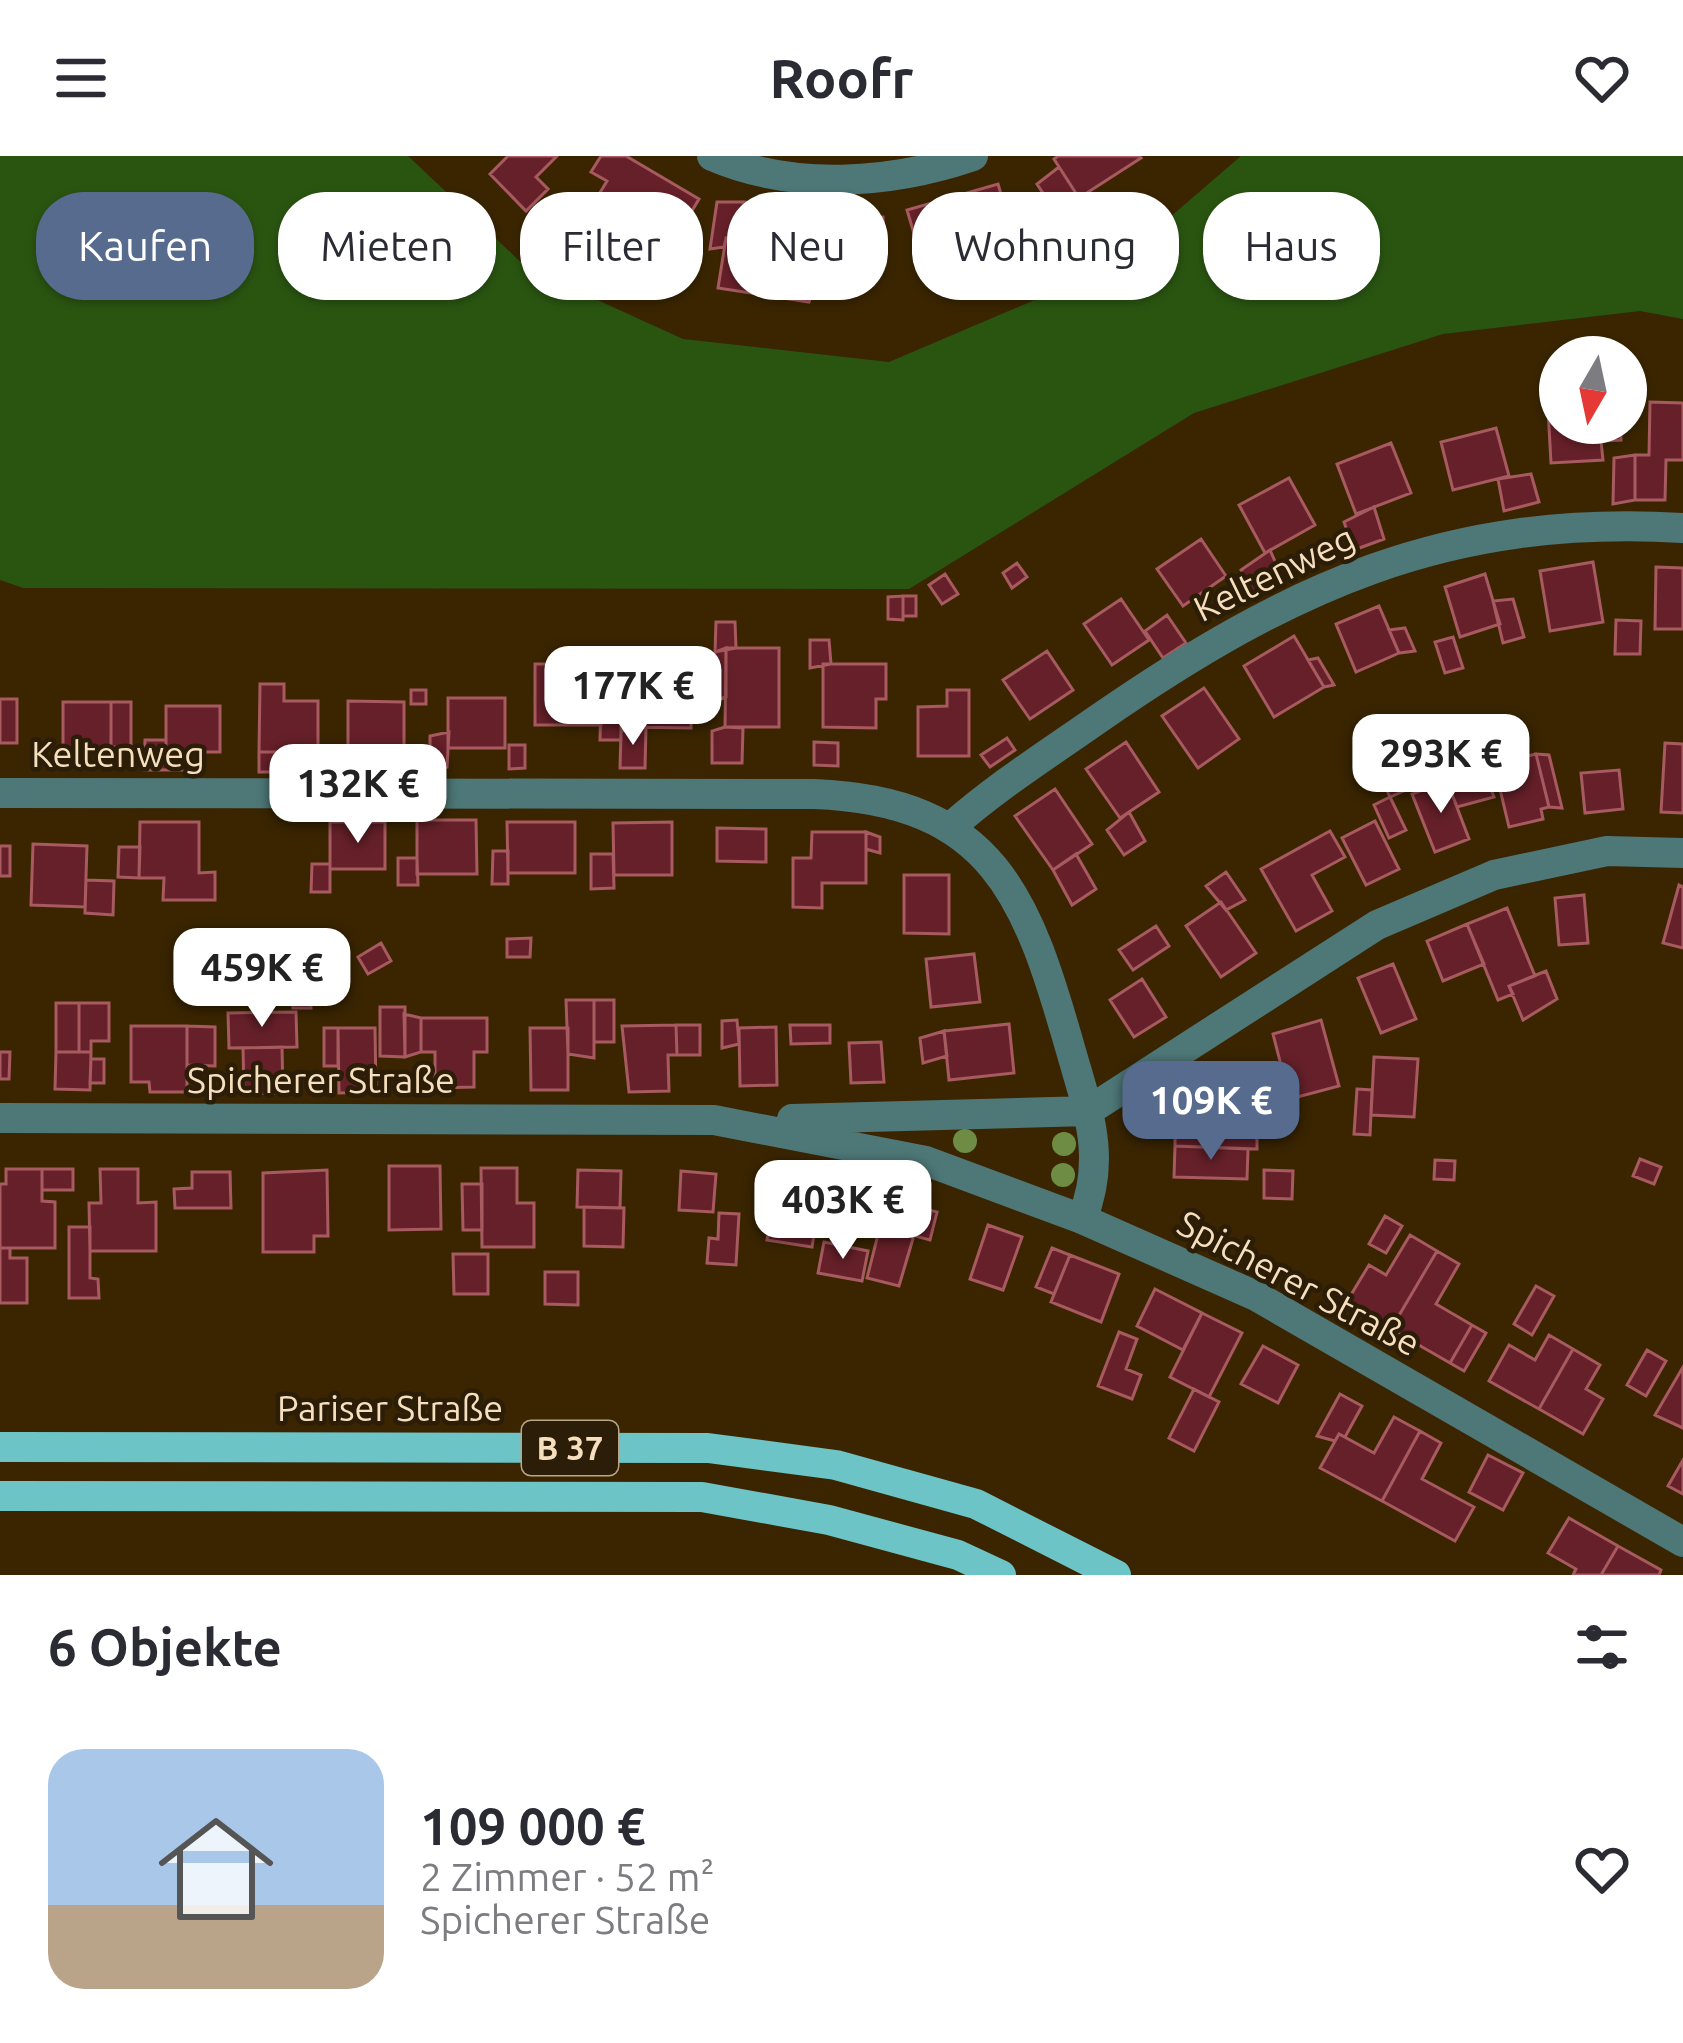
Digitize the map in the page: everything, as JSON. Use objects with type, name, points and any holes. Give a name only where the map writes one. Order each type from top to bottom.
[{"type":"main road","name":"Pariser Straße","points":[[0,1447],[708,1448],[836,1465],[976,1504],[1116,1575]]},
{"type":"main road","name":"B 37","points":[[0,1496],[702,1498],[829,1520],[958,1555],[1001,1575]]},
{"type":"street","points":[[712,156],[768,172],[833,180],[886,177],[973,156]]},
{"type":"street","name":"Keltenweg","points":[[950,827],[1215,641],[1351,575],[1423,550],[1490,535],[1566,527],[1683,528]]},
{"type":"street","name":"Keltenweg","points":[[0,793],[831,795],[903,804],[950,827],[1023,905],[1097,1142],[1096,1178],[1082,1219]]},
{"type":"street","points":[[1088,1111],[1377,926],[1494,875],[1607,850],[1683,853]]},
{"type":"street","name":"Spicherer Straße","points":[[0,1118],[714,1120],[1088,1111]]},
{"type":"street","name":"Spicherer Straße","points":[[714,1120],[926,1160],[1082,1219],[1256,1296],[1683,1542]]},
{"type":"green space","points":[[0,156],[408,156],[446,192],[278,192],[278,300],[496,300],[496,239],[520,261],[520,300],[597,300],[683,339],[889,362],[1035,300],[1179,300],[1179,209],[1241,156],[1683,156],[1683,319],[1640,311],[1443,334],[1194,413],[909,589],[23,588],[0,580]]},
{"type":"building","points":[[508,156],[557,156],[536,177],[548,189],[520,192],[520,205],[490,174]]},
{"type":"building","points":[[601,156],[626,156],[687,192],[600,192],[607,181],[591,172]]},
{"type":"building","points":[[1141,158],[1088,192],[1075,192],[1054,159]]},
{"type":"building","points":[[1059,167],[1075,192],[1042,192],[1037,184]]},
{"type":"building","points":[[998,184],[1000,192],[970,192]]},
{"type":"building","points":[[717,202],[727,202],[724,247],[710,249]]},
{"type":"building","points":[[727,238],[727,289],[718,288]]},
{"type":"building","points":[[1650,402],[1683,403],[1683,460],[1666,460],[1665,500],[1635,500],[1635,455],[1649,455]]},
{"type":"building","points":[[1496,428],[1509,476],[1453,490],[1441,442]]},
{"type":"building","points":[[1391,443],[1411,493],[1356,514],[1337,464]]},
{"type":"building","points":[[1550,444],[1601,444],[1603,460],[1551,463]]},
{"type":"building","points":[[1635,455],[1635,500],[1613,504],[1614,458]]},
{"type":"building","points":[[1531,474],[1539,502],[1504,511],[1498,479]]},
{"type":"building","points":[[1289,478],[1315,525],[1265,553],[1239,505]]},
{"type":"building","points":[[1374,507],[1384,539],[1354,550],[1344,522]]},
{"type":"building","points":[[1201,539],[1226,576],[1183,606],[1157,569]]},
{"type":"building","points":[[1270,550],[1283,579],[1254,595],[1241,570]]},
{"type":"building","points":[[1593,562],[1603,622],[1550,631],[1540,571]]},
{"type":"building","points":[[1017,563],[1027,577],[1012,588],[1003,573]]},
{"type":"building","points":[[1656,567],[1683,568],[1683,629],[1655,629]]},
{"type":"building","points":[[945,574],[958,594],[942,604],[929,585]]},
{"type":"building","points":[[1485,574],[1500,624],[1460,637],[1445,587]]},
{"type":"building","points":[[903,596],[916,596],[916,616],[903,616]]},
{"type":"building","points":[[903,596],[903,620],[888,619],[888,597]]},
{"type":"building","points":[[1121,599],[1149,640],[1112,665],[1084,624]]},
{"type":"building","points":[[1513,599],[1524,637],[1503,643],[1493,601]]},
{"type":"building","points":[[1379,606],[1399,653],[1356,672],[1336,624]]},
{"type":"building","points":[[1167,615],[1186,643],[1163,658],[1145,631]]},
{"type":"building","points":[[1616,620],[1641,621],[1640,654],[1615,654]]},
{"type":"building","points":[[716,622],[735,622],[736,648],[715,652]]},
{"type":"building","points":[[1405,628],[1415,651],[1399,653],[1389,630]]},
{"type":"building","points":[[1294,636],[1324,687],[1274,717],[1244,666]]},
{"type":"building","points":[[1453,637],[1463,668],[1445,673],[1435,642]]},
{"type":"building","points":[[810,640],[829,640],[831,664],[810,668]]},
{"type":"building","points":[[726,648],[726,697],[714,700],[715,652]]},
{"type":"building","points":[[726,648],[779,648],[779,727],[725,727]]},
{"type":"building","points":[[1047,651],[1073,690],[1030,719],[1003,680]]},
{"type":"building","points":[[1318,658],[1334,685],[1324,687],[1308,660]]},
{"type":"building","points":[[630,659],[692,660],[691,728],[630,727]]},
{"type":"building","points":[[535,664],[594,664],[601,725],[535,725]]},
{"type":"building","points":[[823,664],[886,664],[886,699],[876,699],[876,728],[823,727]]},
{"type":"building","points":[[260,684],[284,684],[284,701],[318,701],[318,752],[259,752]]},
{"type":"building","points":[[1204,688],[1239,739],[1198,768],[1162,716]]},
{"type":"building","points":[[411,690],[426,690],[426,704],[411,704]]},
{"type":"building","points":[[947,690],[969,690],[969,756],[918,756],[918,707],[947,706]]},
{"type":"building","points":[[448,698],[505,698],[505,748],[448,748]]},
{"type":"building","points":[[0,699],[17,699],[17,743],[0,743]]},
{"type":"building","points":[[601,700],[621,704],[621,740],[600,740]]},
{"type":"building","points":[[348,701],[404,702],[404,753],[348,752]]},
{"type":"building","points":[[63,702],[111,702],[111,751],[63,751]]},
{"type":"building","points":[[111,702],[131,702],[131,747],[111,747]]},
{"type":"building","points":[[166,706],[220,706],[220,752],[166,752]]},
{"type":"building","points":[[646,727],[645,768],[620,768],[621,732]]},
{"type":"building","points":[[743,728],[742,763],[712,763],[712,731]]},
{"type":"building","points":[[449,732],[447,767],[430,767],[430,736]]},
{"type":"building","points":[[1007,738],[1015,750],[990,767],[981,755]]},
{"type":"building","points":[[145,740],[166,740],[166,752],[188,752],[188,770],[144,770]]},
{"type":"building","points":[[814,742],[838,743],[838,766],[814,765]]},
{"type":"building","points":[[1126,742],[1159,792],[1120,818],[1086,769]]},
{"type":"building","points":[[1665,743],[1683,744],[1683,813],[1661,812]]},
{"type":"building","points":[[509,745],[525,745],[525,768],[509,769]]},
{"type":"building","points":[[259,752],[282,752],[281,772],[259,772]]},
{"type":"building","points":[[1536,754],[1549,755],[1562,808],[1549,807]]},
{"type":"building","points":[[1536,754],[1549,807],[1541,809],[1543,819],[1509,827],[1494,764]]},
{"type":"building","points":[[1396,765],[1408,789],[1390,797],[1379,773]]},
{"type":"building","points":[[1619,770],[1623,809],[1585,813],[1581,773]]},
{"type":"building","points":[[1484,771],[1494,797],[1457,807],[1447,781]]},
{"type":"building","points":[[1447,781],[1469,839],[1435,852],[1412,794]]},
{"type":"building","points":[[1055,789],[1092,844],[1053,870],[1015,816]]},
{"type":"building","points":[[1390,797],[1406,830],[1389,838],[1374,805]]},
{"type":"building","points":[[1129,812],[1145,841],[1124,855],[1107,830]]},
{"type":"building","points":[[417,820],[476,820],[477,874],[417,874]]},
{"type":"building","points":[[1375,821],[1399,869],[1366,885],[1342,838]]},
{"type":"building","points":[[140,822],[199,822],[199,873],[215,872],[215,900],[163,900],[164,878],[139,878]]},
{"type":"building","points":[[330,822],[385,822],[385,869],[330,869]]},
{"type":"building","points":[[507,822],[575,822],[575,873],[508,873]]},
{"type":"building","points":[[672,822],[672,875],[614,875],[613,823]]},
{"type":"building","points":[[717,828],[766,829],[766,862],[717,861]]},
{"type":"building","points":[[1330,831],[1345,857],[1312,875],[1332,911],[1296,931],[1261,869]]},
{"type":"building","points":[[812,832],[866,832],[866,883],[822,883],[822,908],[793,907],[793,858],[811,858]]},
{"type":"building","points":[[866,832],[880,837],[880,853],[866,849]]},
{"type":"building","points":[[33,844],[87,846],[85,907],[31,905]]},
{"type":"building","points":[[0,846],[10,846],[10,876],[0,876]]},
{"type":"building","points":[[119,847],[140,847],[139,878],[118,877]]},
{"type":"building","points":[[493,851],[508,851],[508,884],[492,884]]},
{"type":"building","points":[[591,854],[613,854],[614,888],[591,889]]},
{"type":"building","points":[[1076,854],[1096,889],[1072,905],[1053,870]]},
{"type":"building","points":[[398,858],[417,858],[418,885],[398,885]]},
{"type":"building","points":[[312,864],[330,864],[330,892],[311,892]]},
{"type":"building","points":[[1226,872],[1245,900],[1226,910],[1206,886]]},
{"type":"building","points":[[904,875],[949,875],[949,934],[904,933]]},
{"type":"building","points":[[86,880],[114,881],[113,915],[85,913]]},
{"type":"building","points":[[1679,885],[1683,887],[1683,948],[1663,943]]},
{"type":"building","points":[[1584,895],[1588,943],[1559,945],[1555,898]]},
{"type":"building","points":[[1221,902],[1256,953],[1221,977],[1186,926]]},
{"type":"building","points":[[1507,908],[1535,976],[1509,986],[1513,994],[1498,1000],[1467,924]]},
{"type":"building","points":[[1467,924],[1484,964],[1443,981],[1427,941]]},
{"type":"building","points":[[1156,926],[1169,946],[1133,970],[1119,950]]},
{"type":"building","points":[[531,938],[530,957],[507,957],[507,939]]},
{"type":"building","points":[[381,943],[391,961],[368,974],[358,957]]},
{"type":"building","points":[[974,954],[980,1002],[931,1007],[926,959]]},
{"type":"building","points":[[1393,964],[1416,1019],[1381,1033],[1358,978]]},
{"type":"building","points":[[1546,971],[1557,999],[1523,1020],[1509,986]]},
{"type":"building","points":[[1142,979],[1166,1017],[1134,1037],[1110,1000]]},
{"type":"building","points":[[293,982],[310,982],[311,1008],[293,1008]]},
{"type":"building","points":[[566,1000],[594,1000],[594,1058],[568,1054]]},
{"type":"building","points":[[594,1000],[614,1000],[614,1042],[594,1042]]},
{"type":"building","points":[[56,1003],[79,1003],[79,1052],[56,1052]]},
{"type":"building","points":[[79,1003],[109,1003],[109,1041],[91,1041],[91,1052],[79,1052]]},
{"type":"building","points":[[380,1007],[405,1007],[405,1057],[380,1056]]},
{"type":"building","points":[[296,1012],[297,1047],[229,1048],[228,1013]]},
{"type":"building","points":[[404,1014],[421,1018],[421,1052],[405,1057]]},
{"type":"building","points":[[421,1018],[487,1018],[487,1052],[474,1052],[474,1087],[435,1088],[435,1052],[421,1052]]},
{"type":"building","points":[[737,1020],[739,1044],[722,1048],[722,1021]]},
{"type":"building","points":[[1321,1020],[1339,1086],[1290,1099],[1270,1098],[1270,1069],[1282,1069],[1273,1034]]},
{"type":"building","points":[[1009,1024],[1014,1073],[949,1080],[944,1031]]},
{"type":"building","points":[[676,1025],[700,1025],[700,1055],[677,1055]]},
{"type":"building","points":[[676,1025],[677,1055],[668,1055],[669,1091],[629,1092],[622,1026]]},
{"type":"building","points":[[790,1025],[830,1025],[830,1043],[791,1044]]},
{"type":"building","points":[[131,1026],[187,1026],[187,1092],[150,1092],[149,1082],[131,1082]]},
{"type":"building","points":[[187,1026],[215,1027],[215,1066],[187,1065]]},
{"type":"building","points":[[776,1027],[777,1085],[740,1086],[739,1028]]},
{"type":"building","points":[[324,1028],[338,1028],[338,1066],[324,1066]]},
{"type":"building","points":[[338,1028],[375,1028],[376,1092],[339,1093]]},
{"type":"building","points":[[530,1028],[568,1028],[568,1090],[531,1090]]},
{"type":"building","points":[[944,1031],[947,1056],[923,1063],[920,1038]]},
{"type":"building","points":[[881,1042],[884,1082],[851,1083],[849,1043]]},
{"type":"building","points":[[282,1047],[283,1093],[244,1094],[243,1048]]},
{"type":"building","points":[[0,1052],[10,1052],[9,1079],[0,1079]]},
{"type":"building","points":[[56,1052],[91,1052],[90,1090],[55,1089]]},
{"type":"building","points":[[1374,1057],[1418,1059],[1414,1117],[1371,1115]]},
{"type":"building","points":[[91,1059],[104,1059],[104,1083],[90,1083]]},
{"type":"building","points":[[1270,1078],[1270,1098],[1285,1099],[1283,1111],[1248,1110],[1248,1081]]},
{"type":"building","points":[[1357,1089],[1372,1090],[1370,1135],[1354,1134]]},
{"type":"building","points":[[1175,1117],[1257,1126],[1257,1149],[1175,1146]]},
{"type":"building","points":[[1175,1146],[1248,1149],[1247,1179],[1174,1177]]},
{"type":"building","points":[[1640,1159],[1661,1167],[1654,1184],[1633,1176]]},
{"type":"building","points":[[1435,1160],[1455,1161],[1454,1180],[1434,1179]]},
{"type":"building","points":[[389,1166],[440,1166],[441,1229],[389,1230]]},
{"type":"building","points":[[481,1168],[517,1168],[517,1203],[534,1203],[534,1247],[482,1247]]},
{"type":"building","points":[[6,1169],[42,1169],[42,1201],[55,1202],[55,1248],[0,1248],[0,1184],[6,1184]]},
{"type":"building","points":[[42,1169],[73,1169],[73,1190],[42,1190]]},
{"type":"building","points":[[100,1169],[138,1169],[138,1203],[156,1202],[156,1251],[90,1251],[89,1203],[101,1203]]},
{"type":"building","points":[[327,1170],[328,1236],[314,1236],[314,1252],[263,1252],[263,1173]]},
{"type":"building","points":[[578,1170],[621,1171],[620,1208],[577,1207]]},
{"type":"building","points":[[1264,1170],[1293,1171],[1292,1199],[1264,1198]]},
{"type":"building","points":[[681,1171],[716,1174],[713,1212],[679,1210]]},
{"type":"building","points":[[192,1172],[230,1172],[231,1208],[175,1208],[174,1189],[192,1188]]},
{"type":"building","points":[[787,1180],[822,1186],[812,1247],[767,1240],[772,1214],[781,1215]]},
{"type":"building","points":[[462,1184],[482,1184],[482,1230],[463,1230]]},
{"type":"building","points":[[822,1186],[836,1188],[831,1217],[818,1214]]},
{"type":"building","points":[[887,1199],[922,1208],[899,1286],[867,1278]]},
{"type":"building","points":[[584,1207],[624,1208],[623,1247],[584,1246]]},
{"type":"building","points":[[922,1208],[937,1212],[930,1240],[915,1236]]},
{"type":"building","points":[[719,1213],[739,1214],[736,1265],[707,1263],[709,1238],[718,1239]]},
{"type":"building","points":[[1385,1216],[1402,1226],[1386,1253],[1369,1244]]},
{"type":"building","points":[[988,1225],[1022,1237],[1003,1290],[970,1279]]},
{"type":"building","points":[[69,1227],[90,1227],[90,1278],[98,1279],[99,1298],[69,1298]]},
{"type":"building","points":[[1410,1235],[1437,1251],[1391,1329],[1346,1303],[1369,1265],[1386,1275]]},
{"type":"building","points":[[824,1242],[868,1251],[862,1281],[818,1273]]},
{"type":"building","points":[[0,1248],[10,1248],[10,1258],[27,1258],[27,1303],[0,1303]]},
{"type":"building","points":[[1052,1248],[1070,1255],[1054,1294],[1036,1287]]},
{"type":"building","points":[[1437,1251],[1459,1264],[1436,1304],[1472,1325],[1450,1363],[1391,1329]]},
{"type":"building","points":[[453,1254],[488,1254],[488,1294],[454,1294]]},
{"type":"building","points":[[1070,1255],[1119,1274],[1101,1322],[1051,1302]]},
{"type":"building","points":[[545,1272],[578,1272],[578,1305],[545,1304]]},
{"type":"building","points":[[1536,1286],[1554,1296],[1532,1335],[1514,1324]]},
{"type":"building","points":[[1155,1289],[1202,1313],[1183,1350],[1137,1326]]},
{"type":"building","points":[[1202,1313],[1242,1333],[1209,1397],[1170,1377]]},
{"type":"building","points":[[1472,1325],[1486,1333],[1464,1371],[1450,1363]]},
{"type":"building","points":[[1119,1332],[1137,1339],[1126,1369],[1141,1375],[1132,1399],[1098,1386]]},
{"type":"building","points":[[1549,1335],[1573,1349],[1539,1409],[1489,1381],[1509,1345],[1535,1360]]},
{"type":"building","points":[[1263,1346],[1298,1365],[1278,1403],[1241,1384]]},
{"type":"building","points":[[1573,1349],[1600,1365],[1586,1389],[1603,1399],[1583,1434],[1539,1409]]},
{"type":"building","points":[[1647,1350],[1666,1361],[1646,1396],[1627,1385]]},
{"type":"building","points":[[1683,1367],[1683,1428],[1655,1415]]},
{"type":"building","points":[[1194,1389],[1219,1402],[1194,1451],[1169,1438]]},
{"type":"building","points":[[1340,1394],[1362,1406],[1345,1437],[1339,1434],[1335,1441],[1317,1436]]},
{"type":"building","points":[[1394,1417],[1420,1431],[1382,1501],[1320,1468],[1339,1434],[1374,1453]]},
{"type":"building","points":[[1420,1431],[1441,1443],[1422,1479],[1474,1507],[1455,1541],[1382,1501]]},
{"type":"building","points":[[1488,1455],[1523,1473],[1503,1510],[1469,1492]]},
{"type":"building","points":[[1683,1460],[1683,1494],[1668,1486]]},
{"type":"building","points":[[1569,1518],[1618,1546],[1601,1575],[1573,1575],[1576,1569],[1548,1553]]},
{"type":"building","points":[[1618,1546],[1661,1570],[1659,1575],[1601,1575]]}]
